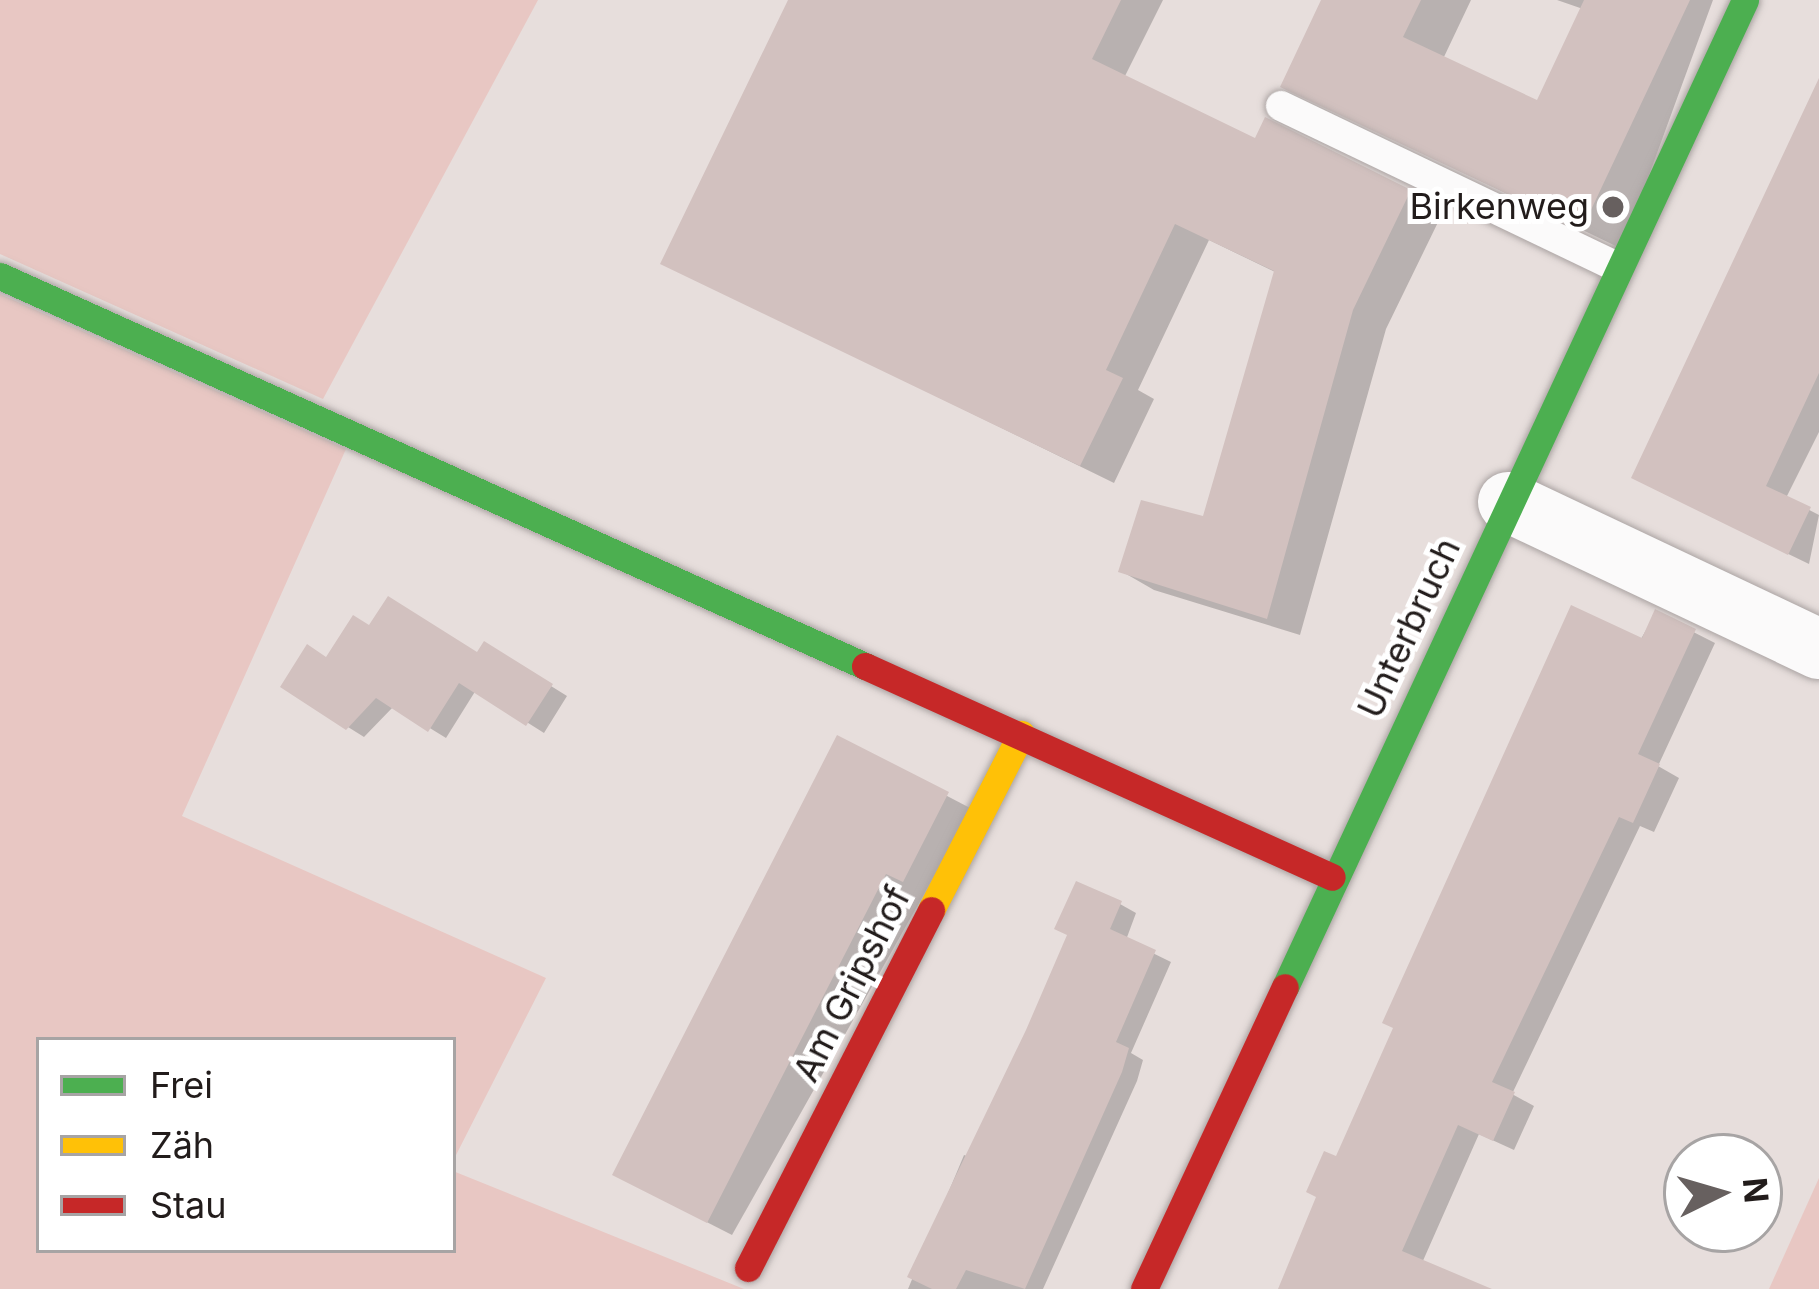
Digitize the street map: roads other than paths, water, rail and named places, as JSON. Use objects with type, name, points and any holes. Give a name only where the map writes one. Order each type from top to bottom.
[{"type":"street","name":"Unterbruch","points":[[1144,1289],[1332,877],[1745,0]]},
{"type":"street","points":[[0,276],[761,614],[1332,877]]},
{"type":"street","points":[[1508,502],[1819,649]]},
{"type":"street","name":"Am Gripshof","points":[[748,1268],[1021,734]]},
{"type":"lane","points":[[1281,106],[1617,267]]},
{"type":"place","name":"Birkenweg","points":[[1613,207]]}]
